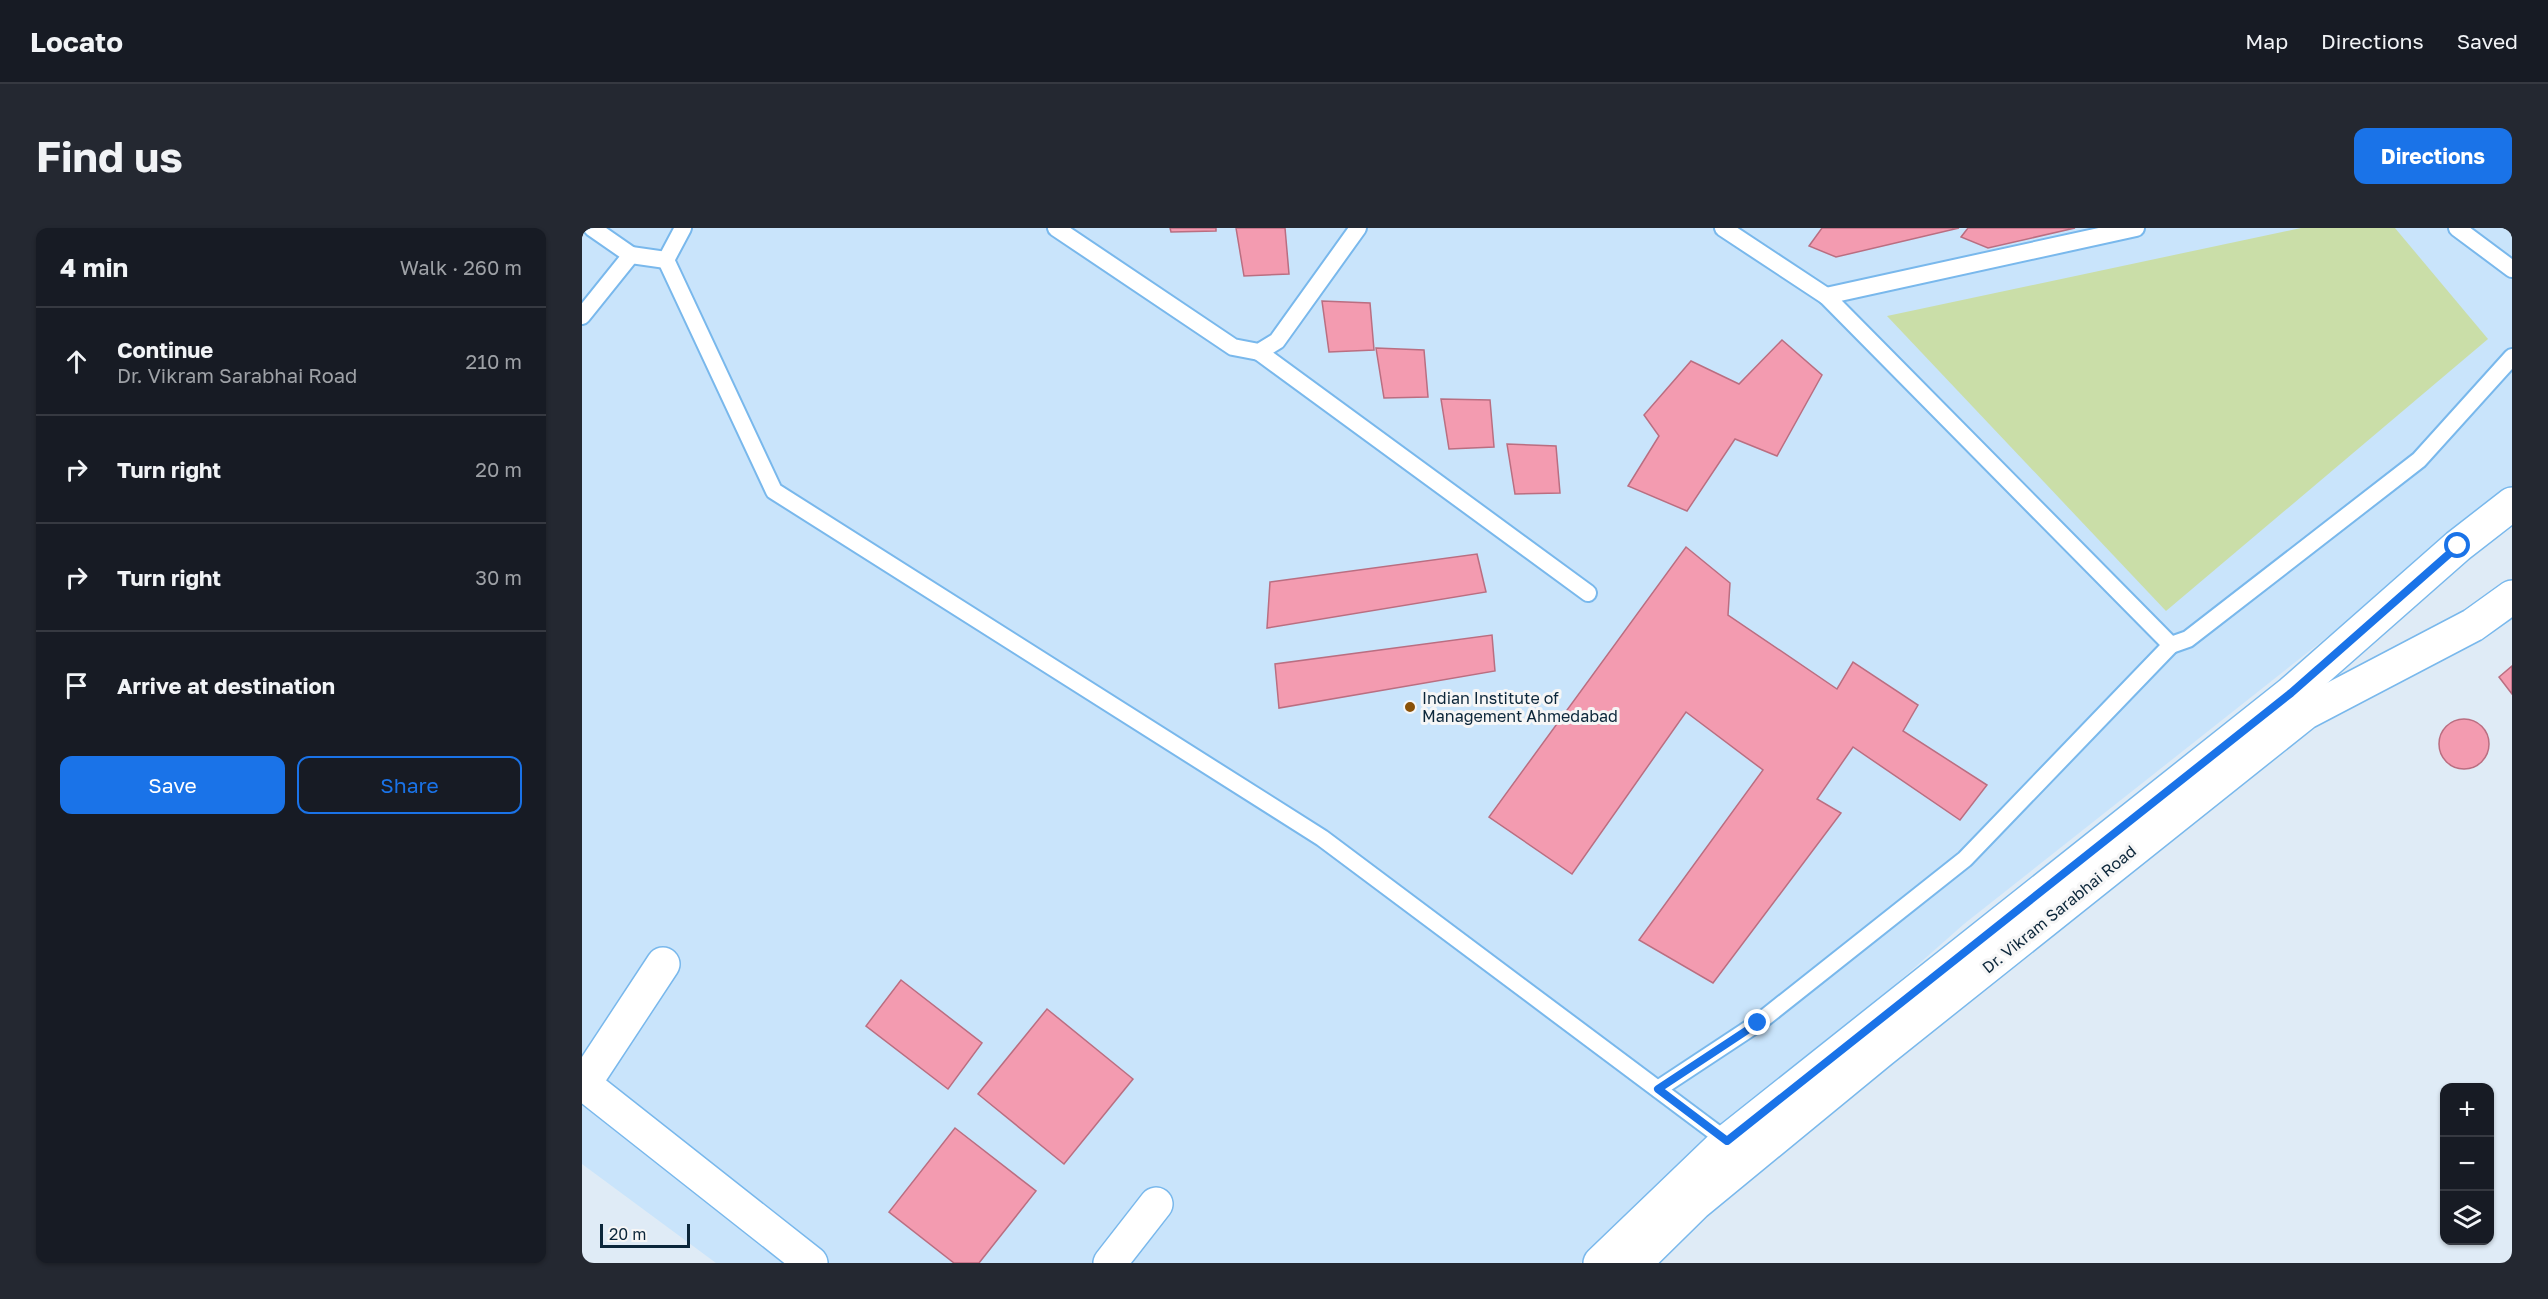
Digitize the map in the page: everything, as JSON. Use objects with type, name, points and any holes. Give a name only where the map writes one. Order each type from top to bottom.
[{"type":"main road","name":"Dr. Vikram Sarabhai Road","points":[[1600,1263],[2291,693],[2458,546],[2512,504]]},
{"type":"main road","points":[[2458,546],[2502,538],[2512,532]]},
{"type":"main road","points":[[2502,604],[2512,577]]},
{"type":"main road","name":"Dr. Vikram Sarabhai Road","points":[[1635,1263],[1696,1203],[1737,1151],[1890,1043],[2306,713],[2473,625],[2502,604]]},
{"type":"main road","points":[[663,964],[583,1085],[811,1263]]},
{"type":"main road","points":[[1110,1263],[1156,1204]]},
{"type":"lane","points":[[592,228],[632,255],[666,260]]},
{"type":"lane","points":[[666,260],[683,228]]},
{"type":"lane","points":[[1056,228],[1233,347],[1259,352],[1588,593]]},
{"type":"lane","points":[[1259,352],[1277,341],[1358,228]]},
{"type":"lane","points":[[1723,228],[1826,296],[2172,645]]},
{"type":"lane","points":[[1826,296],[2136,228]]},
{"type":"lane","points":[[2457,228],[2512,269]]},
{"type":"lane","points":[[582,316],[632,255]]},
{"type":"lane","points":[[666,260],[774,491],[1322,838],[1658,1089],[1737,1151]]},
{"type":"lane","points":[[1658,1089],[1758,1023],[1965,859],[2172,645],[2188,639],[2419,460],[2512,357]]},
{"type":"shaded area","name":"Indian Institute of Management Ahmedabad","points":[[582,228],[2512,228],[2512,491],[1964,924],[1580,1263],[716,1263],[582,1164]]},
{"type":"green space","points":[[2301,228],[2395,228],[2488,339],[2166,611],[1887,316]]},
{"type":"building","points":[[1170,228],[1216,228],[1216,231],[1171,232]]},
{"type":"building","points":[[1236,228],[1285,228],[1289,274],[1244,276]]},
{"type":"building","points":[[1822,228],[1959,228],[1836,257],[1809,246]]},
{"type":"building","points":[[1968,228],[2075,228],[1988,248],[1961,237]]},
{"type":"building","points":[[1322,301],[1370,303],[1374,350],[1329,352]]},
{"type":"building","points":[[1782,340],[1822,375],[1777,456],[1735,439],[1687,511],[1628,486],[1659,436],[1644,415],[1691,361],[1739,384]]},
{"type":"building","points":[[1376,348],[1424,350],[1428,397],[1384,398]]},
{"type":"building","points":[[1441,399],[1490,400],[1494,447],[1449,449]]},
{"type":"building","points":[[1507,444],[1556,446],[1560,493],[1515,494]]},
{"type":"building","points":[[1686,547],[1730,583],[1728,615],[1837,689],[1853,662],[1918,705],[1903,731],[1987,785],[1960,820],[1853,747],[1817,799],[1841,813],[1713,983],[1639,940],[1763,770],[1686,712],[1572,874],[1489,817]]},
{"type":"building","points":[[1477,554],[1486,592],[1267,628],[1270,582]]},
{"type":"building","points":[[1492,635],[1495,671],[1279,708],[1275,664]]},
{"type":"building","points":[[2512,666],[2512,694],[2499,677]]},
{"type":"building","points":[[2459,719],[2469,719],[2482,726],[2489,739],[2489,749],[2482,762],[2469,769],[2459,769],[2450,765],[2443,758],[2439,749],[2439,739],[2443,730],[2450,723]]},
{"type":"building","points":[[901,980],[982,1043],[948,1089],[866,1026]]},
{"type":"building","points":[[1047,1009],[1133,1079],[1064,1164],[978,1094]]},
{"type":"building","points":[[955,1128],[1036,1191],[979,1263],[954,1263],[889,1212]]},
{"type":"place","name":"Indian Institute of Management Ahmedabad","points":[[1410,707]]},
{"type":"route","points":[[1758,1023],[1658,1089],[1727,1141],[2291,693],[2458,546]]}]
